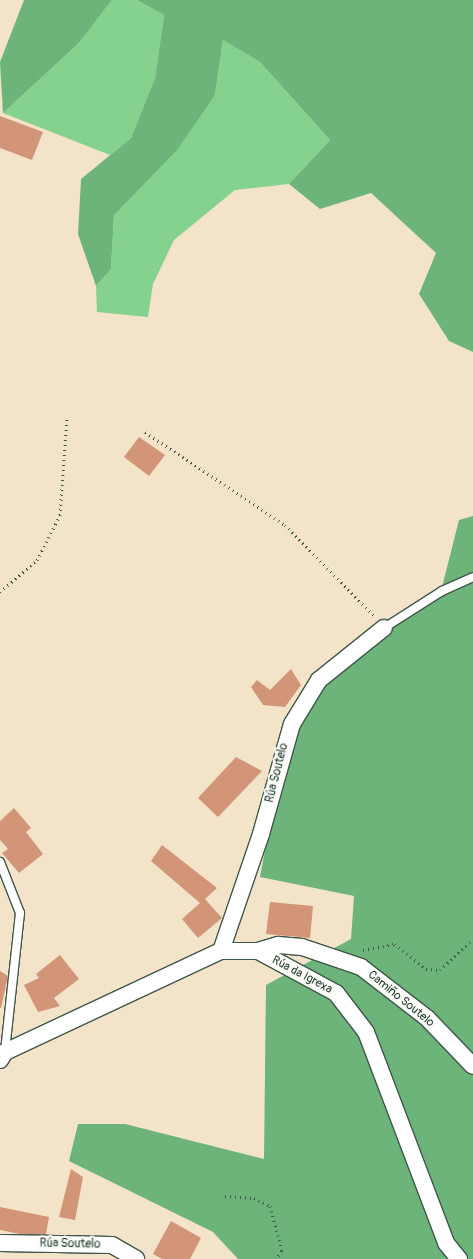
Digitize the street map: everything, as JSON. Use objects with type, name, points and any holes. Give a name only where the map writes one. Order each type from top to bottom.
[{"type":"street","name":"Rúa Soutelo","points":[[221,951],[292,724],[319,680],[384,628]]},
{"type":"street","name":"Camiño Soutelo","points":[[258,951],[286,946],[361,967],[427,1018],[473,1066]]},
{"type":"street","name":"Rúa da Igrexa","points":[[2,1052],[221,951],[258,951],[336,993],[366,1032],[446,1244],[459,1259]]},
{"type":"street","name":"Rúa Soutelo","points":[[0,1243],[112,1245],[136,1259]]},
{"type":"lane","points":[[384,628],[442,591],[473,577]]},
{"type":"lane","points":[[0,862],[20,913],[2,1052]]},
{"type":"path","points":[[0,592],[37,560],[60,515],[67,418]]},
{"type":"path","points":[[145,432],[285,525],[384,628]]},
{"type":"path","points":[[335,959],[347,950],[395,944],[426,968],[440,970],[473,939]]},
{"type":"path","points":[[225,1196],[254,1198],[270,1206],[282,1252],[276,1259]]},
{"type":"green space","points":[[24,0],[112,0],[79,43],[3,113],[0,62]]},
{"type":"green space","points":[[112,0],[137,0],[164,15],[155,78],[131,138],[110,155],[3,113],[79,43]]},
{"type":"green space","points":[[137,0],[473,0],[473,352],[449,341],[419,294],[436,253],[371,193],[320,209],[289,184],[330,140],[260,62],[223,40],[215,95],[177,150],[114,215],[111,269],[96,286],[78,234],[81,179],[131,138],[155,78],[164,15]]},
{"type":"green space","points":[[223,40],[260,62],[330,140],[289,184],[235,190],[174,240],[153,284],[148,317],[97,312],[96,286],[111,269],[114,215],[215,95]]},
{"type":"green space","points":[[473,516],[473,1259],[238,1259],[213,1232],[69,1161],[78,1124],[125,1124],[264,1159],[266,985],[351,939],[354,896],[260,877],[283,753],[319,680],[441,591],[459,520]]},
{"type":"building","points":[[0,116],[43,132],[32,160],[0,148]]},
{"type":"building","points":[[139,437],[165,455],[149,476],[124,457]]},
{"type":"building","points":[[291,669],[301,685],[285,707],[263,705],[251,687],[257,680],[270,690]]},
{"type":"building","points":[[236,757],[262,771],[218,817],[198,798]]},
{"type":"building","points":[[14,808],[31,828],[26,832],[43,854],[19,873],[2,853],[8,849],[0,840],[0,821]]},
{"type":"building","points":[[162,845],[217,888],[205,899],[222,918],[198,938],[182,919],[200,903],[151,861]]},
{"type":"building","points":[[270,902],[313,906],[310,938],[266,934]]},
{"type":"building","points":[[60,955],[79,979],[54,998],[60,1006],[38,1012],[24,985],[39,978],[36,974]]},
{"type":"building","points":[[0,971],[8,976],[1,1008],[0,1008]]},
{"type":"building","points":[[71,1169],[83,1177],[75,1220],[59,1217]]},
{"type":"building","points":[[0,1207],[49,1217],[45,1239],[0,1230]]},
{"type":"building","points":[[171,1221],[201,1238],[190,1259],[162,1259],[153,1254]]}]
